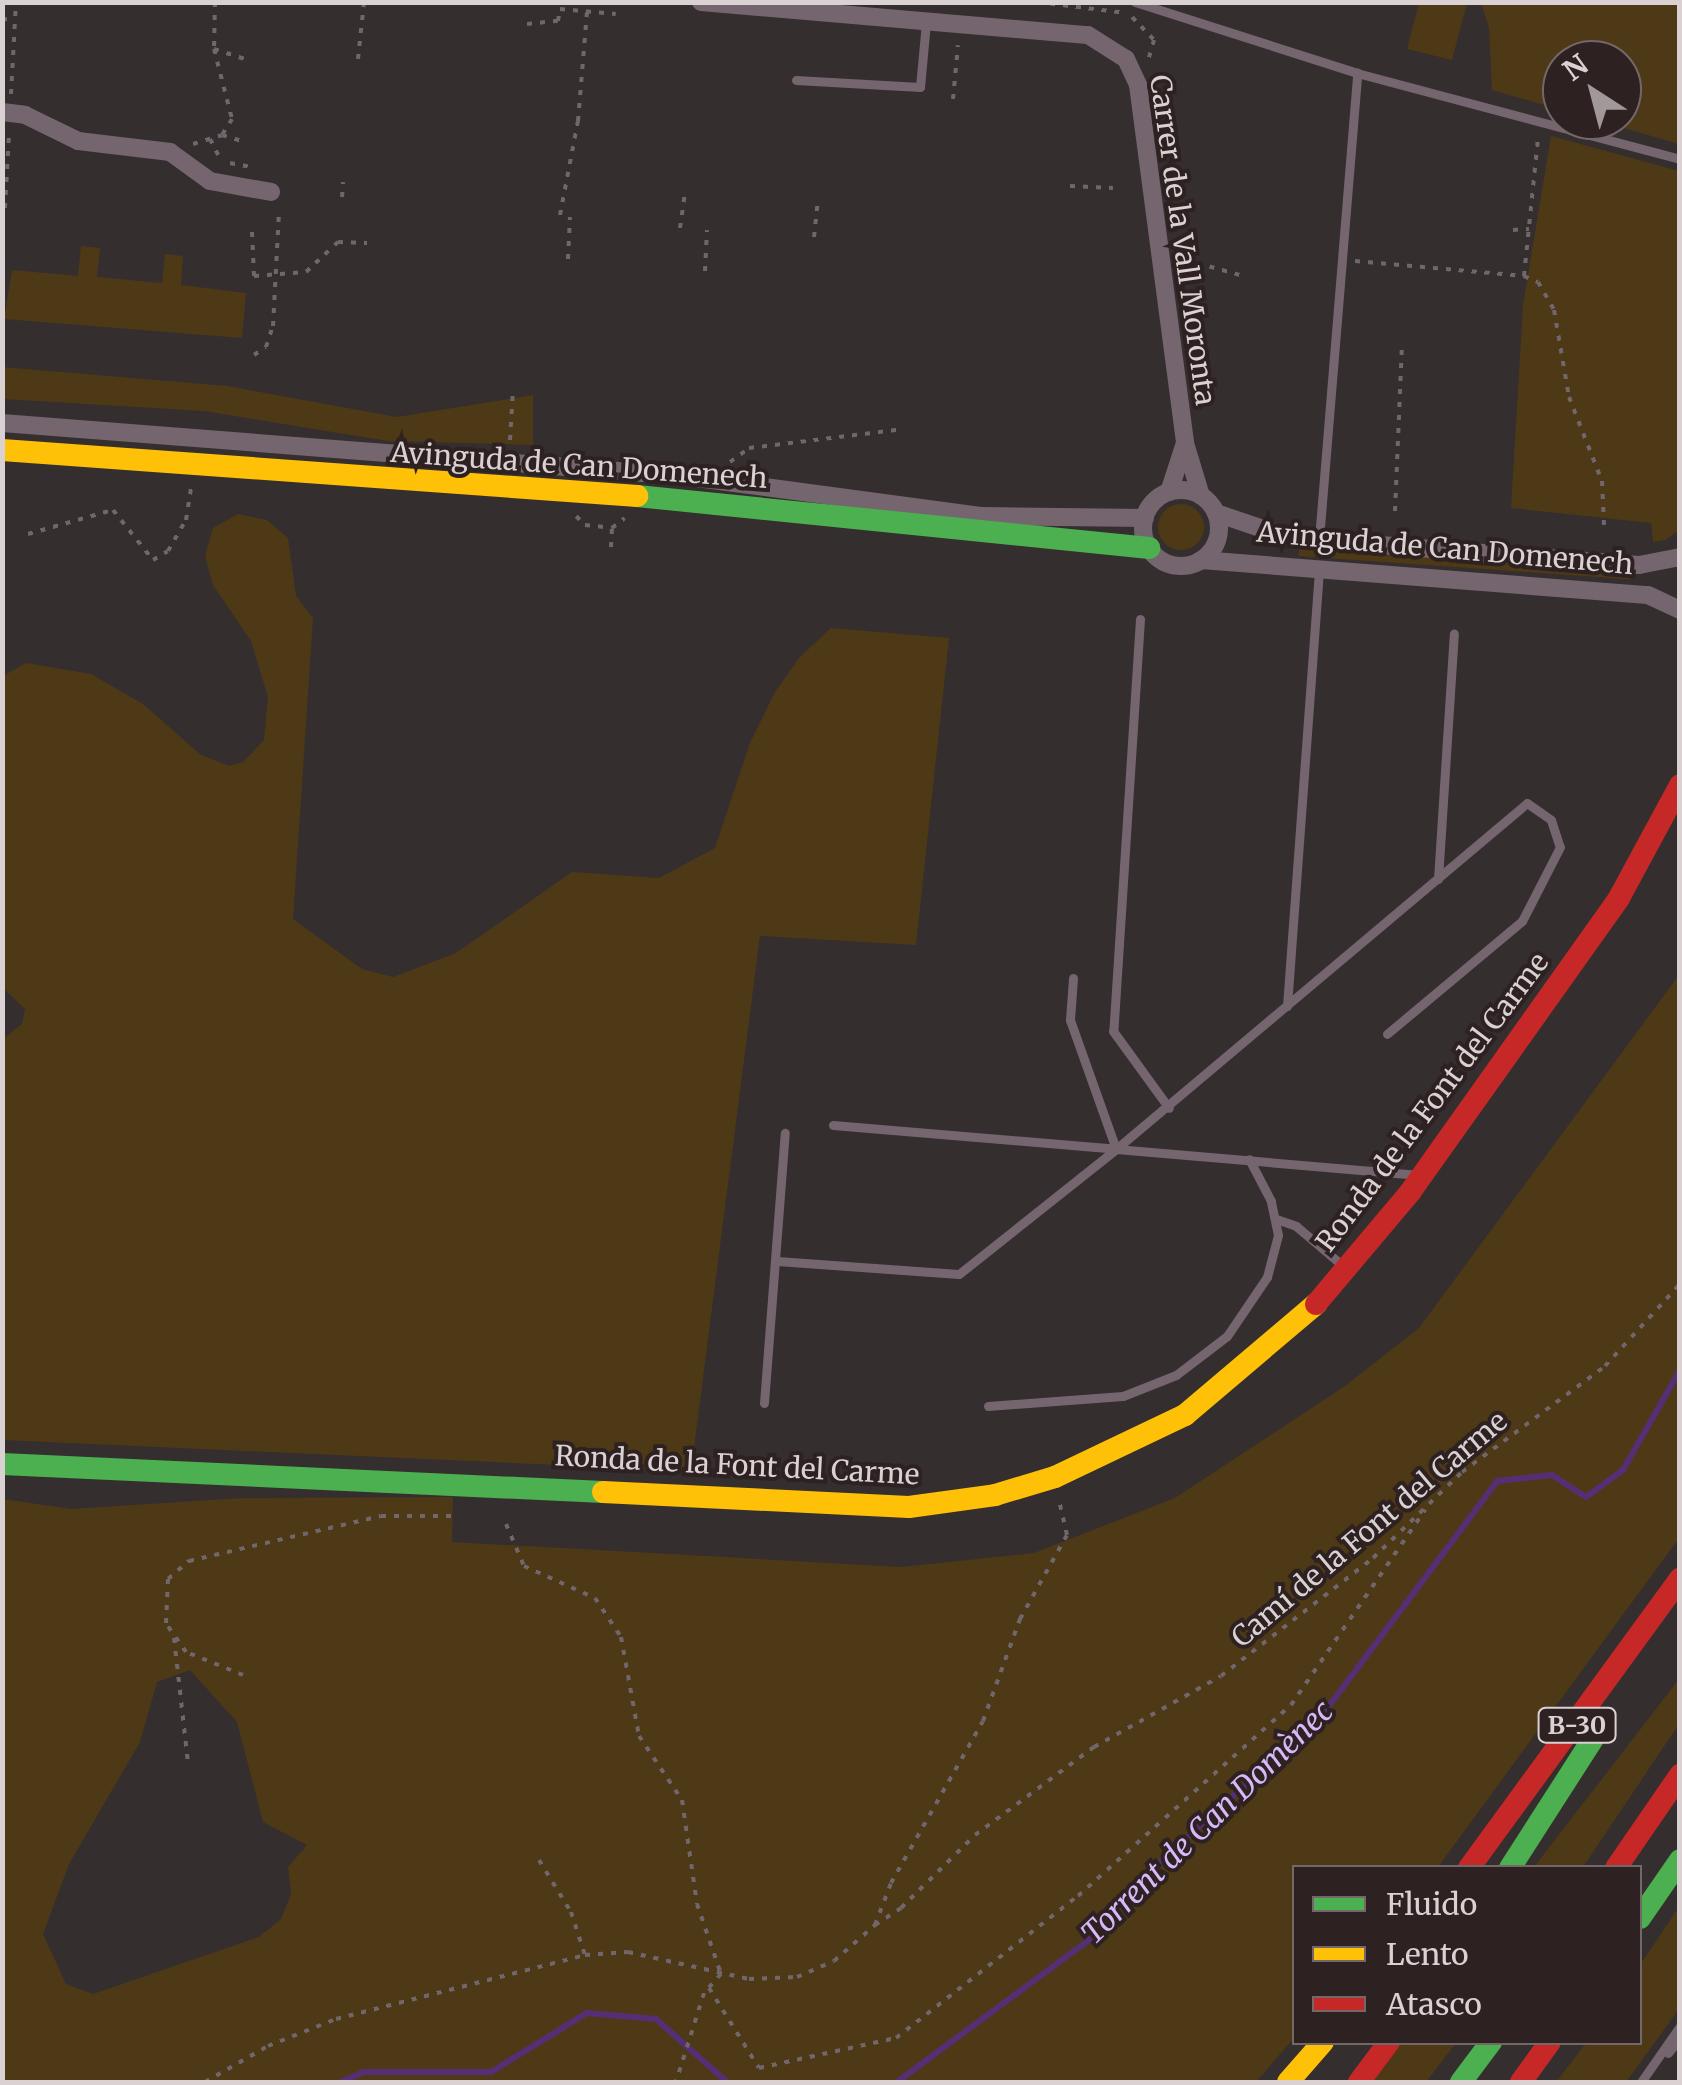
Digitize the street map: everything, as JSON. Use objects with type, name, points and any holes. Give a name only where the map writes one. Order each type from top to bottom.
[{"type":"main road","name":"Avinguda de Can Domenech","points":[[2,450],[672,499],[1150,548]]},
{"type":"main road","name":"Ronda de la Font del Carme","points":[[2,1464],[909,1506],[996,1494],[1126,1448],[1215,1393],[1314,1307],[1422,1175],[1619,898],[1679,783]]},
{"type":"main road","name":"B-30","points":[[1471,1865],[1680,1579]]},
{"type":"main road","points":[[1512,1865],[1680,1610]]},
{"type":"main road","points":[[1618,1865],[1680,1775]]},
{"type":"main road","points":[[1642,1915],[1680,1860]]},
{"type":"main road","points":[[1288,2082],[1320,2045]]},
{"type":"main road","points":[[1359,2082],[1386,2045]]},
{"type":"main road","points":[[1460,2082],[1489,2045]]},
{"type":"main road","points":[[1521,2082],[1548,2045]]},
{"type":"street","name":"Carrer de la Vall Moronta","points":[[701,2],[1088,35],[1126,59],[1138,85],[1185,443],[1201,496]]},
{"type":"street","points":[[6,112],[78,141],[170,152],[210,181],[275,201]]},
{"type":"street","name":"Avinguda de Can Domenech","points":[[2,423],[682,476],[982,516],[1145,518]]},
{"type":"street","name":"Carrer de la Vall Moronta","points":[[1169,492],[1185,443]]},
{"type":"street","points":[[1169,492],[1201,496],[1216,513],[1217,539],[1201,560],[1173,564],[1150,548],[1145,518],[1169,492]]},
{"type":"street","name":"Avinguda de Can Domenech","points":[[1216,513],[1259,532],[1319,539],[1639,565],[1680,556]]},
{"type":"street","name":"Avinguda de Can Domenech","points":[[1201,560],[1648,595],[1680,610]]},
{"type":"lane","points":[[1135,2],[1357,72],[1680,159]]},
{"type":"lane","points":[[796,80],[920,87],[926,22]]},
{"type":"lane","points":[[1319,539],[1345,260],[1357,72]]},
{"type":"lane","points":[[1287,1006],[1319,567]]},
{"type":"lane","points":[[1140,620],[1113,1031],[1169,1108]]},
{"type":"lane","points":[[1438,879],[1454,634]]},
{"type":"lane","points":[[777,1261],[960,1274],[1169,1108],[1527,804],[1551,820],[1560,848],[1522,921],[1387,1034]]},
{"type":"lane","points":[[1073,978],[1070,1020],[1116,1149]]},
{"type":"lane","points":[[833,1125],[1422,1175]]},
{"type":"lane","points":[[764,1403],[785,1133]]},
{"type":"lane","points":[[988,1406],[1123,1396],[1176,1375],[1227,1336],[1267,1277],[1276,1219],[1250,1159]]},
{"type":"lane","points":[[1276,1219],[1296,1226],[1346,1268]]},
{"type":"lane","points":[[1642,2082],[1680,2026]]},
{"type":"lane","points":[[1642,2082],[1680,2038]]},
{"type":"path","points":[[12,79],[16,2]]},
{"type":"path","points":[[215,2],[214,49],[232,119],[222,136]]},
{"type":"path","points":[[358,59],[364,2]]},
{"type":"path","points":[[1036,2],[1127,12],[1155,8]]},
{"type":"path","points":[[527,24],[558,21],[560,9],[616,14]]},
{"type":"path","points":[[352,10],[364,11]]},
{"type":"path","points":[[560,215],[578,121],[587,12]]},
{"type":"path","points":[[1127,12],[1154,40],[1150,58]]},
{"type":"path","points":[[2,20],[15,18]]},
{"type":"path","points":[[953,99],[958,40]]},
{"type":"path","points":[[214,49],[250,61]]},
{"type":"path","points":[[5,208],[6,112]]},
{"type":"path","points":[[1524,276],[1540,122]]},
{"type":"path","points":[[210,138],[222,136],[245,142]]},
{"type":"path","points":[[342,197],[343,182]]},
{"type":"path","points":[[1070,186],[1113,188]]},
{"type":"path","points":[[680,228],[685,193]]},
{"type":"path","points":[[814,236],[818,200]]},
{"type":"path","points":[[254,355],[266,347],[272,326],[275,201]]},
{"type":"path","points":[[568,259],[570,217]]},
{"type":"path","points":[[1513,230],[1529,229]]},
{"type":"path","points":[[705,271],[707,230]]},
{"type":"path","points":[[252,232],[257,232],[254,276],[276,278],[306,272],[338,242],[368,243]]},
{"type":"path","points":[[1345,260],[1524,276],[1538,282],[1554,310],[1569,398],[1602,481],[1604,525]]},
{"type":"path","points":[[1197,264],[1240,276]]},
{"type":"path","points":[[1395,511],[1402,343]]},
{"type":"path","points":[[510,440],[513,390]]},
{"type":"path","points":[[725,466],[749,448],[904,429]]},
{"type":"path","points":[[28,534],[113,510],[154,560],[168,550],[186,520],[192,482]]},
{"type":"path","points":[[566,506],[585,525],[612,528],[611,547]]},
{"type":"path","name":"Camí de la Font del Carme","points":[[206,2082],[268,2046],[336,2019],[585,1955],[628,1952],[721,1974],[796,1977],[834,1961],[901,1908],[975,1835],[1094,1747],[1221,1676],[1373,1558],[1431,1502],[1606,1366],[1680,1284]]},
{"type":"path","name":"Camí de la Font del Carme","points":[[875,1925],[891,1882],[983,1721],[1020,1619],[1067,1535],[1060,1500]]},
{"type":"path","points":[[709,1988],[760,2068],[896,2038],[1078,1896],[1292,1705],[1431,1502]]},
{"type":"path","points":[[242,1675],[186,1652],[166,1623],[168,1579],[189,1561],[381,1516],[460,1516]]},
{"type":"path","points":[[506,1524],[524,1566],[595,1598],[621,1637],[639,1736],[682,1800],[697,1904],[721,1974],[709,1988],[676,2082]]},
{"type":"path","points":[[173,1633],[188,1763]]},
{"type":"path","points":[[539,1860],[571,1912],[585,1955]]},
{"type":"shaded area","points":[[1419,3],[1467,3],[1452,60],[1407,49]]},
{"type":"shaded area","points":[[1481,3],[1679,3],[1679,144],[1642,133],[1642,40],[1542,40],[1542,104],[1492,90],[1489,28]]},
{"type":"shaded area","points":[[1550,140],[1566,140],[1679,171],[1680,530],[1665,540],[1653,542],[1651,523],[1511,508],[1523,305]]},
{"type":"shaded area","points":[[81,246],[100,248],[97,277],[162,283],[165,254],[183,256],[181,285],[246,293],[242,338],[4,319],[12,270],[78,276]]},
{"type":"shaded area","points":[[2,367],[227,386],[397,417],[533,395],[533,445],[388,441],[204,411],[3,399]]},
{"type":"shaded area","points":[[1181,504],[1198,510],[1204,527],[1198,544],[1181,550],[1164,544],[1158,527],[1164,510]]},
{"type":"shaded area","points":[[238,514],[267,520],[288,538],[296,596],[313,618],[293,919],[362,969],[393,977],[456,953],[572,872],[659,878],[715,848],[750,743],[775,692],[799,658],[831,628],[949,638],[916,945],[760,936],[691,1471],[3,1440],[3,1039],[22,1024],[25,1009],[3,988],[3,676],[26,663],[91,674],[143,704],[201,755],[229,766],[243,762],[264,740],[268,697],[251,641],[213,585],[205,556],[213,528]]},
{"type":"shaded area","points":[[1299,548],[1630,571],[1630,579],[1298,556]]},
{"type":"shaded area","points":[[1679,975],[1679,1538],[1439,1865],[1292,1865],[1292,2040],[1256,2082],[3,2082],[3,1499],[71,1509],[242,1498],[453,1497],[452,1542],[901,1567],[1034,1553],[1175,1498],[1345,1386],[1419,1328]],"holes":[[[190,1670],[237,1722],[263,1822],[307,1845],[288,1867],[291,1894],[281,1919],[259,1937],[93,1994],[66,1984],[43,1934],[69,1864],[140,1742],[157,1682]]]},
{"type":"shaded area","points":[[1679,1679],[1679,1724],[1584,1865],[1536,1865]]},
{"type":"shaded area","points":[[1679,1907],[1679,2008],[1669,2023],[1626,2082],[1556,2082],[1584,2045],[1642,2045],[1642,1962]]},
{"type":"shaded area","points":[[1400,2045],[1454,2045],[1426,2082],[1371,2082]]},
{"type":"waterway","name":"Torrent de Can Domènec","points":[[897,2082],[1093,1937],[1161,1861],[1320,1718],[1497,1481],[1552,1475],[1586,1497],[1623,1470],[1680,1370]]},
{"type":"waterway","name":"Torrent de Can Domènec","points":[[341,2082],[363,2072],[491,2072],[587,2013],[656,2019],[727,2082]]},
{"type":"traffic: fast","points":[[637,496],[1149,548]]},
{"type":"traffic: fast","points":[[2,1464],[603,1492]]},
{"type":"traffic: fast","points":[[1512,1865],[1601,1726]]},
{"type":"traffic: fast","points":[[1642,1915],[1680,1860]]},
{"type":"traffic: fast","points":[[1461,2082],[1489,2045]]},
{"type":"traffic: slow","points":[[2,450],[637,496]]},
{"type":"traffic: slow","points":[[603,1492],[909,1507],[995,1495],[1055,1477],[1185,1415],[1316,1304]]},
{"type":"traffic: slow","points":[[1288,2082],[1320,2045]]},
{"type":"traffic: jam","points":[[1316,1304],[1411,1191],[1619,898],[1680,785]]},
{"type":"traffic: jam","points":[[1471,1865],[1680,1579]]},
{"type":"traffic: jam","points":[[1618,1865],[1680,1775]]},
{"type":"traffic: jam","points":[[1359,2082],[1387,2045]]},
{"type":"traffic: jam","points":[[1521,2082],[1548,2045]]}]
